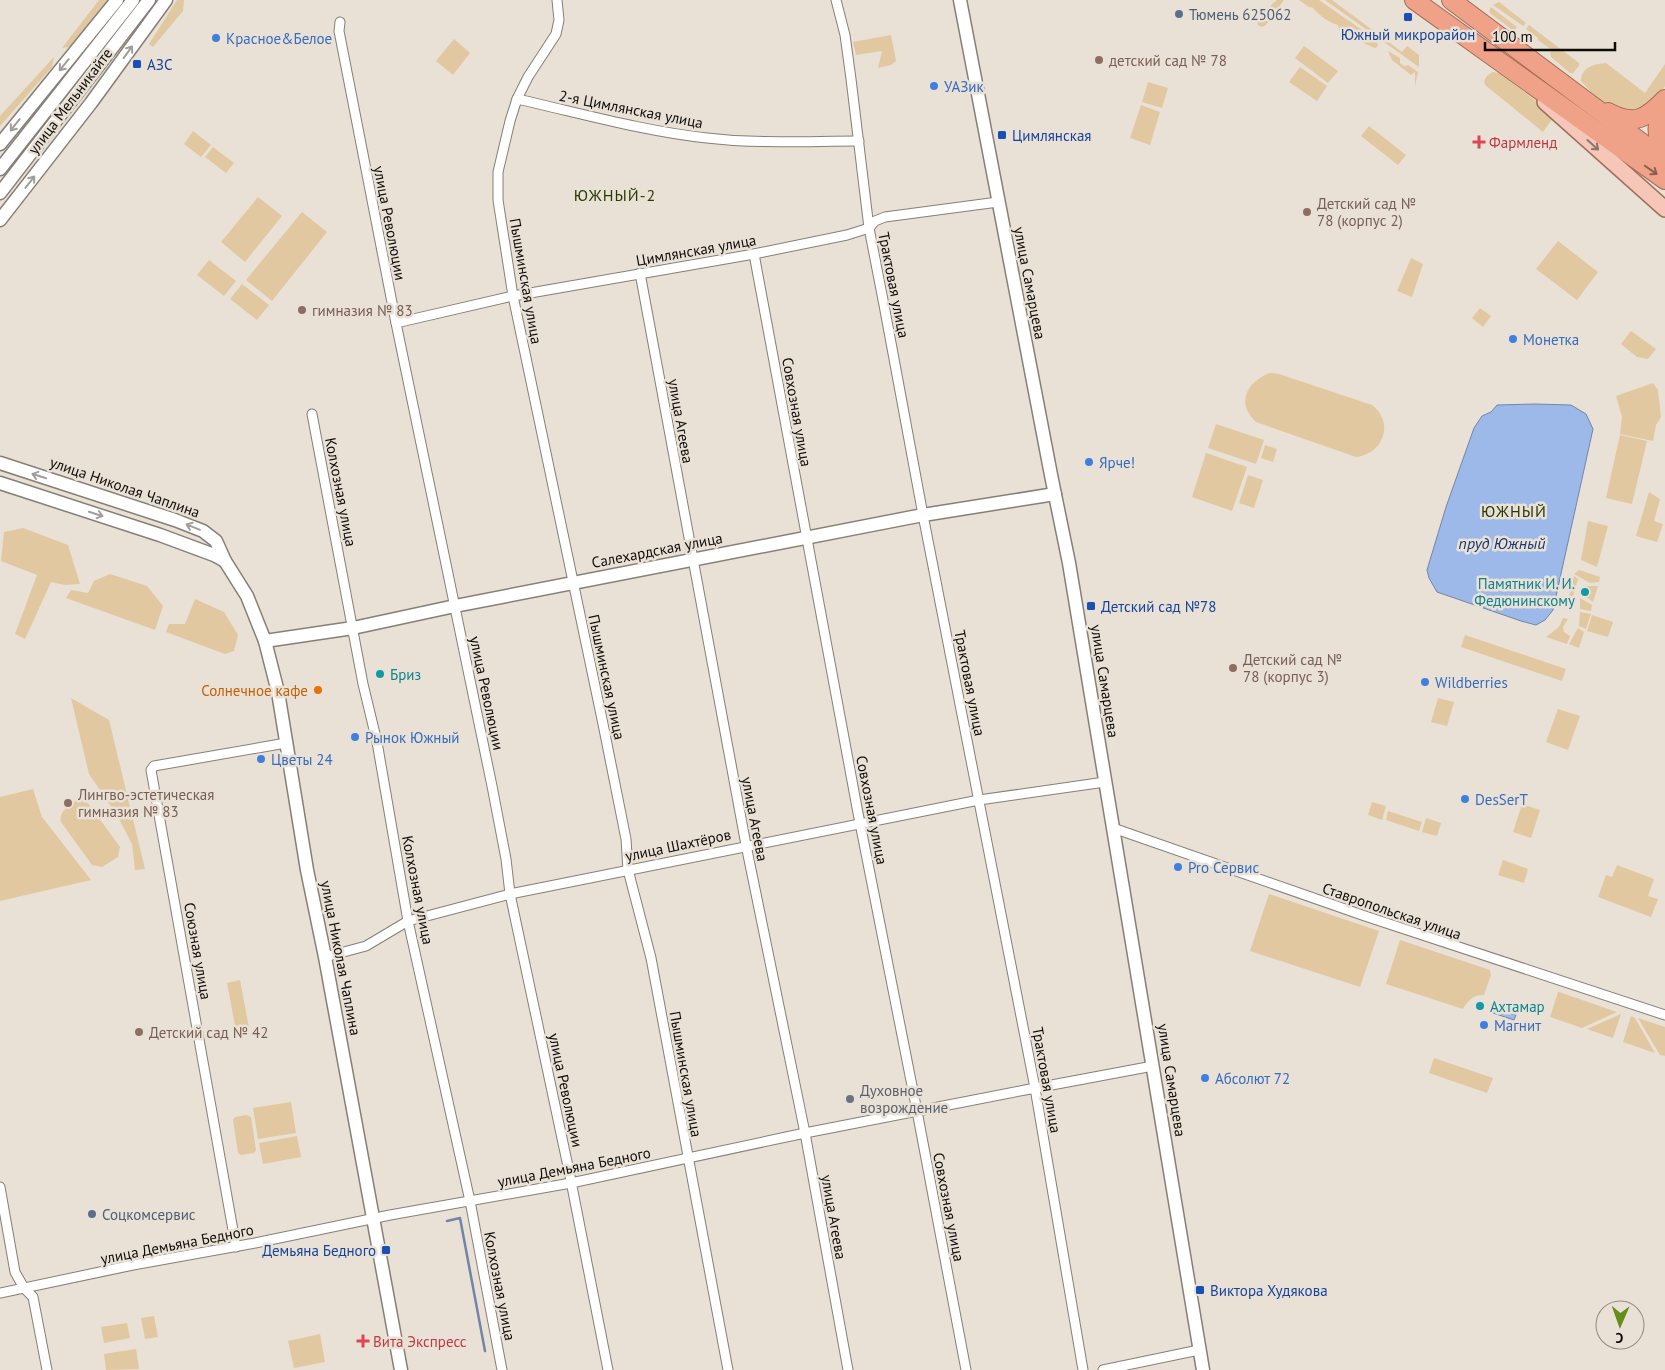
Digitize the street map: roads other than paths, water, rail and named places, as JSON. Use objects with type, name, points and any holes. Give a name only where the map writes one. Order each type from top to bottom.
[{"type":"highway","points":[[1414,0],[1665,180]]},
{"type":"highway","points":[[1451,0],[1665,160]]},
{"type":"highway","points":[[1571,91],[1614,115],[1627,120],[1646,116],[1665,99]]},
{"type":"highway","points":[[1665,106],[1660,115],[1657,129],[1660,144],[1665,153]]},
{"type":"main road","points":[[1505,65],[1665,209]]},
{"type":"street","name":"улица Мельникайте","points":[[0,144],[117,0]]},
{"type":"street","name":"улица Мельникайте","points":[[0,169],[133,0]]},
{"type":"street","name":"улица Мельникайте","points":[[0,193],[149,0]]},
{"type":"street","name":"улица Мельникайте","points":[[0,220],[91,103],[166,0]]},
{"type":"street","name":"Пышминская улица","points":[[557,0],[559,20],[556,34],[528,77],[517,99],[501,154],[497,186],[513,296],[609,753],[626,840],[628,870],[651,958],[728,1370]]},
{"type":"street","name":"Трактовая улица","points":[[836,0],[845,35],[869,228],[922,515],[1035,1088],[1083,1370]]},
{"type":"street","name":"улица Самарцева","points":[[960,0],[1069,563],[1203,1370]]},
{"type":"street","name":"улица Революции","points":[[340,22],[339,31],[344,59],[396,323],[492,786],[506,858],[510,894],[608,1370]]},
{"type":"street","name":"2-я Цимлянская улица","points":[[517,99],[672,134],[753,142],[859,141]]},
{"type":"street","name":"Цимлянская улица","points":[[396,323],[513,296],[754,254],[847,235],[869,228],[875,220],[998,202]]},
{"type":"street","name":"Совхозная улица","points":[[754,254],[860,823],[966,1370]]},
{"type":"street","name":"улица Агеева","points":[[640,273],[746,845],[805,1133],[848,1370]]},
{"type":"street","name":"Колхозная улица","points":[[312,414],[363,684],[377,742],[408,920],[470,1201],[502,1370]]},
{"type":"street","name":"улица Николая Чаплина","points":[[0,463],[195,527],[216,541],[225,561],[247,596],[266,641],[278,692],[307,870],[325,957],[401,1370]]},
{"type":"street","points":[[0,483],[160,535],[225,561]]},
{"type":"street","name":"Салехардская улица","points":[[266,641],[353,628],[455,606],[922,515],[1056,494]]},
{"type":"street","name":"Союзная улица","points":[[236,1247],[151,770],[154,766],[286,743]]},
{"type":"street","name":"улица Шахтёров","points":[[325,957],[366,946],[408,920],[510,894],[746,845],[978,800],[1105,782]]},
{"type":"street","name":"Ставропольская улица","points":[[1113,828],[1365,916],[1665,1015]]},
{"type":"street","name":"улица Демьяна Бедного","points":[[0,1292],[372,1219],[571,1183],[805,1133],[1153,1066]]},
{"type":"street","points":[[0,1187],[15,1272],[24,1288],[33,1297],[48,1370]]},
{"type":"street","points":[[1103,1370],[1199,1350]]},
{"type":"water","name":"пруд Южный","points":[[1497,405],[1571,405],[1586,414],[1593,429],[1553,610],[1545,620],[1536,625],[1437,592],[1427,570],[1446,507],[1474,428],[1482,416],[1491,412]]},
{"type":"water","points":[[1492,1007],[1516,1015],[1514,1020],[1490,1012]]},
{"type":"waterway","points":[[447,1221],[460,1218],[485,1351]]},
{"type":"place","name":"Тюмень 625062","points":[[1179,14]]},
{"type":"place","name":"Южный микрорайон","points":[[1408,17]]},
{"type":"place","name":"Красное&Белое","points":[[216,38]]},
{"type":"place","name":"детский сад № 78","points":[[1099,60]]},
{"type":"place","name":"АЗС","points":[[137,64]]},
{"type":"place","name":"УАЗик","points":[[934,86]]},
{"type":"place","name":"Цимлянская","points":[[1002,135]]},
{"type":"place","name":"Фармленд","points":[[1479,142]]},
{"type":"place","name":"Детский сад № 78 (корпус 2)","points":[[1307,212]]},
{"type":"place","name":"гимназия № 83","points":[[302,310]]},
{"type":"place","name":"Монетка","points":[[1513,339]]},
{"type":"place","name":"Ярче!","points":[[1089,462]]},
{"type":"place","name":"Памятник И. И. Федюнинскому","points":[[1585,592]]},
{"type":"place","name":"Детский сад №78","points":[[1091,606]]},
{"type":"place","name":"Детский сад № 78 (корпус 3)","points":[[1233,668]]},
{"type":"place","name":"Бриз","points":[[380,674]]},
{"type":"place","name":"Wildberries","points":[[1425,682]]},
{"type":"place","name":"Солнечное кафе","points":[[318,690]]},
{"type":"place","name":"Рынок Южный","points":[[355,737]]},
{"type":"place","name":"Цветы 24","points":[[261,759]]},
{"type":"place","name":"DesSerT","points":[[1465,799]]},
{"type":"place","name":"Лингво-эстетическая гимназия № 83","points":[[68,803]]},
{"type":"place","name":"Pro Сервис","points":[[1178,867]]},
{"type":"place","name":"Ахтамар","points":[[1480,1006]]},
{"type":"place","name":"Магнит","points":[[1484,1025]]},
{"type":"place","name":"Детский сад № 42","points":[[139,1032]]},
{"type":"place","name":"Абсолют 72","points":[[1205,1078]]},
{"type":"place","name":"Духовное возрождение","points":[[850,1099]]},
{"type":"place","name":"Соцкомсервис","points":[[92,1214]]},
{"type":"place","name":"Демьяна Бедного","points":[[386,1250]]},
{"type":"place","name":"Виктора Худякова","points":[[1200,1290]]},
{"type":"place","name":"Вита Экспресс","points":[[363,1341]]},
{"type":"district","name":"ЮЖНЫЙ-2","points":[[615,195]]},
{"type":"district","name":"ЮЖНЫЙ","points":[[1514,511]]}]
